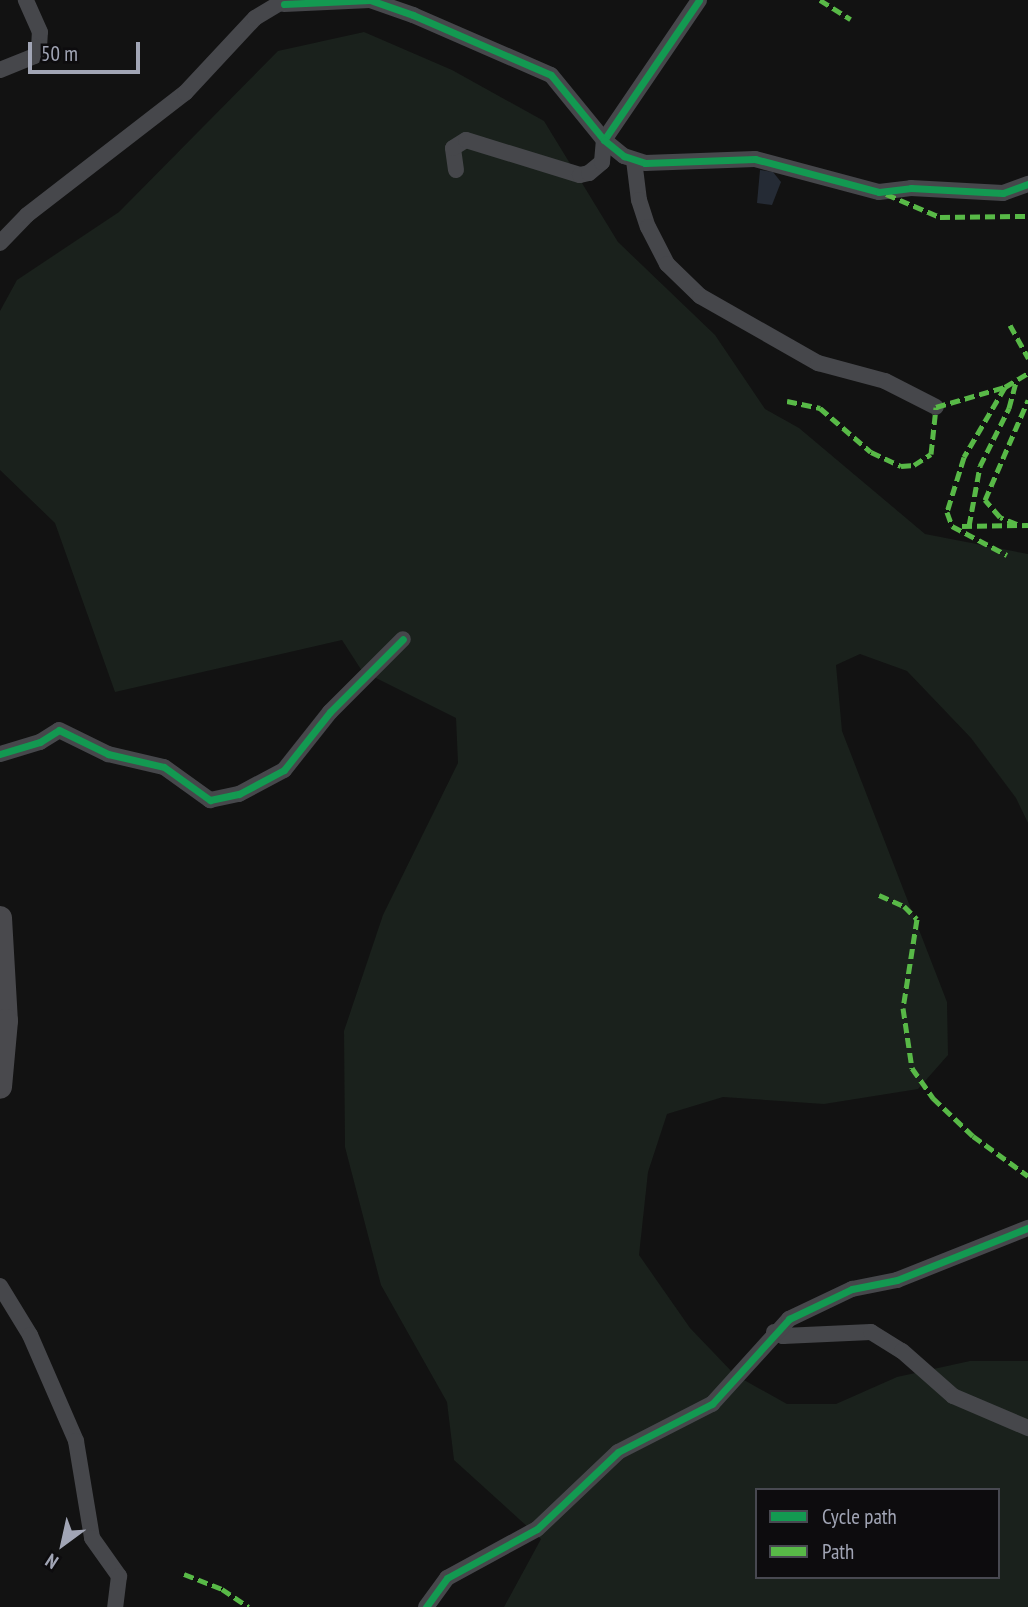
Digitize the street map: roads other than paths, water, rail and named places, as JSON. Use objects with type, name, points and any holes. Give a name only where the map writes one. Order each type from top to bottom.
[{"type":"main road","points":[[0,918],[6,1021],[0,1087]]},
{"type":"street","points":[[0,70],[33,56],[39,49],[40,32],[26,0]]},
{"type":"street","points":[[0,243],[27,215],[192,86],[255,18],[285,2],[370,0],[424,20],[551,75],[604,140],[635,160],[755,159],[879,192],[911,188],[1003,192],[1028,184]]},
{"type":"street","points":[[456,170],[453,148],[460,141],[475,140],[580,175],[589,173],[602,162],[604,140],[699,0]]},
{"type":"street","points":[[635,160],[639,200],[648,227],[667,264],[700,296],[818,363],[885,381],[936,407]]},
{"type":"street","points":[[0,754],[40,742],[58,730],[108,754],[164,766],[209,800],[239,794],[284,770],[330,712],[403,639]]},
{"type":"street","points":[[426,1607],[447,1578],[537,1529],[618,1452],[712,1404],[774,1332],[816,1303],[897,1280],[1028,1228]]},
{"type":"street","points":[[0,1286],[30,1335],[76,1441],[92,1538],[118,1576],[115,1607]]},
{"type":"street","points":[[774,1332],[783,1336],[871,1332],[902,1351],[953,1396],[1028,1428]]}]
